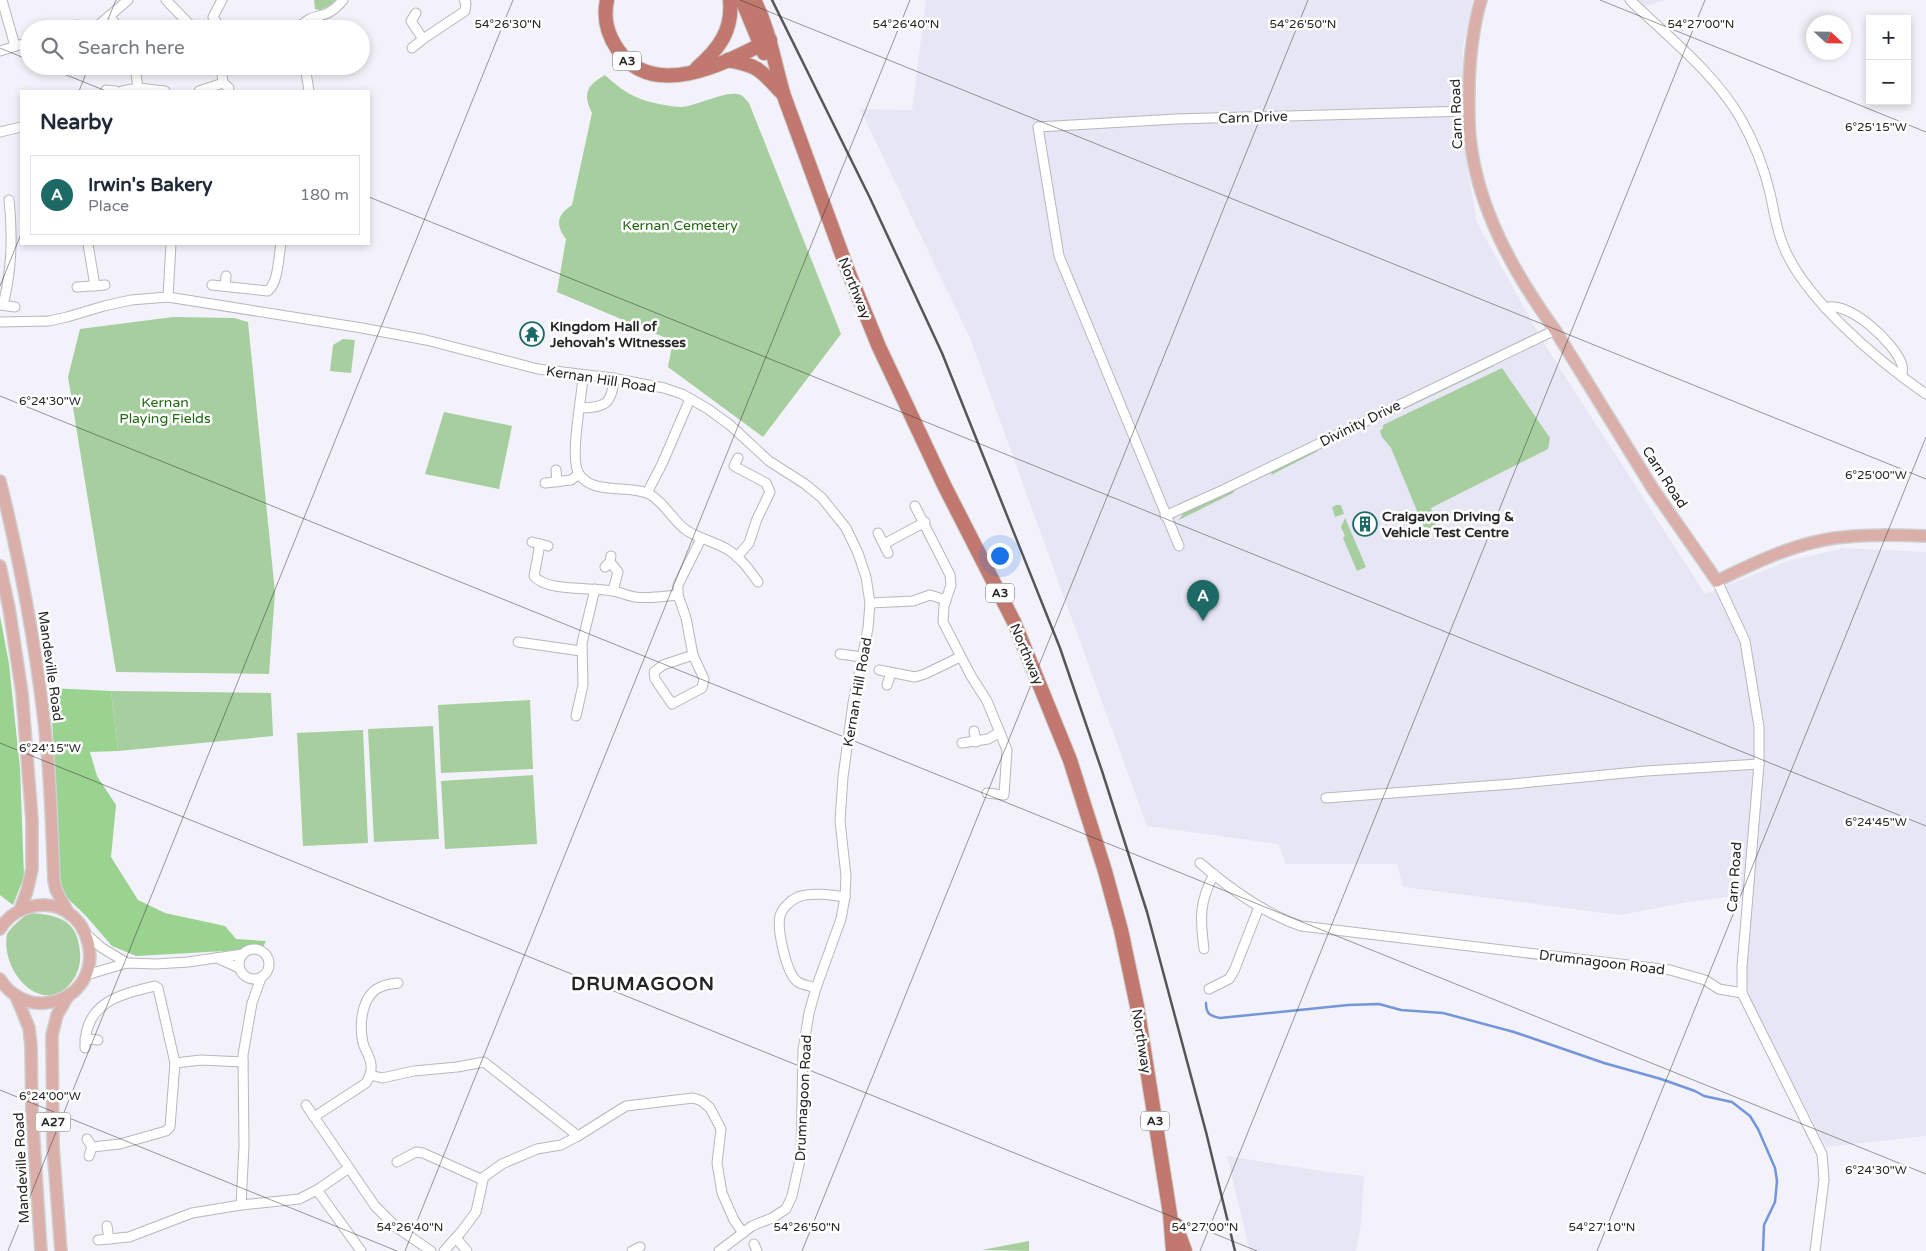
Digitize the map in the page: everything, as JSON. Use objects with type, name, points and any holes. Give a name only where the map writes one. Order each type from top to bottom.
[{"type":"highway","name":"A3","points":[[607,0],[605,11],[606,27],[612,41],[622,56],[633,67],[648,73],[664,76],[691,73],[728,60],[766,43]]},
{"type":"highway","points":[[691,73],[712,55],[721,43],[730,15],[730,0]]},
{"type":"highway","name":"Northway","points":[[742,0],[766,43]]},
{"type":"highway","points":[[746,0],[766,43]]},
{"type":"highway","name":"Northway","points":[[754,0],[767,27],[764,54],[775,68],[848,271],[879,347],[944,485],[1014,622],[1070,760],[1105,871],[1123,940],[1141,1027],[1170,1214],[1181,1249]]},
{"type":"highway","points":[[728,60],[749,64],[758,68],[784,96]]},
{"type":"main road","name":"Carn Road","points":[[1480,0],[1471,50],[1468,112],[1474,166],[1489,212],[1506,253],[1537,306],[1555,330],[1653,489],[1717,581]]},
{"type":"main road","name":"Mandeville Road","points":[[0,482],[14,536],[37,661],[47,750],[54,881],[56,890],[69,914]]},
{"type":"main road","points":[[1717,581],[1754,563],[1833,538],[1877,534],[1926,536]]},
{"type":"main road","points":[[0,566],[22,693],[32,811],[32,869],[20,910]]},
{"type":"main road","points":[[0,929],[11,916],[20,910],[32,906],[45,905],[58,908],[69,914],[85,932],[90,954],[86,975]]},
{"type":"main road","name":"A27","points":[[61,1251],[53,1146],[52,1035],[57,1015],[68,996],[78,987],[86,975]]},
{"type":"main road","name":"A27","points":[[0,979],[4,986],[16,996]]},
{"type":"main road","points":[[16,996],[29,1002],[42,1003],[68,996]]},
{"type":"main road","name":"Mandeville Road","points":[[16,996],[28,1028],[31,1046],[32,1112],[41,1251]]},
{"type":"street","points":[[2,0],[15,46]]},
{"type":"street","points":[[104,20],[128,0]]},
{"type":"street","points":[[166,0],[185,20]]},
{"type":"street","points":[[214,20],[212,17],[222,0]]},
{"type":"street","points":[[307,20],[336,9],[343,0]]},
{"type":"street","points":[[412,48],[423,38],[465,11],[466,3],[464,0]]},
{"type":"street","points":[[1630,0],[1707,75],[1733,106],[1749,134],[1757,153],[1784,247],[1806,284],[1840,323],[1926,394]]},
{"type":"street","points":[[416,13],[411,21],[423,38]]},
{"type":"street","points":[[109,16],[112,20]]},
{"type":"street","points":[[0,50],[20,45]]},
{"type":"street","points":[[136,75],[138,88]]},
{"type":"street","points":[[306,75],[309,90]]},
{"type":"street","points":[[202,90],[225,81]]},
{"type":"street","points":[[127,90],[138,88],[156,90]]},
{"type":"street","name":"Carn Drive","points":[[1166,516],[1059,256],[1038,127],[1186,118],[1468,112]]},
{"type":"street","points":[[0,132],[20,127]]},
{"type":"street","points":[[9,200],[10,216],[17,239],[1,305],[14,307]]},
{"type":"street","points":[[0,216],[10,216]]},
{"type":"street","points":[[88,245],[95,286]]},
{"type":"street","points":[[168,297],[171,245]]},
{"type":"street","points":[[212,285],[268,291],[274,281],[281,245]]},
{"type":"street","points":[[225,286],[226,276]]},
{"type":"street","points":[[78,287],[105,285]]},
{"type":"street","name":"Kernan Hill Road","points":[[0,322],[49,321],[131,300],[168,297],[400,335],[538,369],[584,376],[614,378],[664,388],[708,409],[769,461],[805,484],[822,498],[846,528],[858,553],[866,577],[870,603],[868,628],[853,703],[842,784],[840,821],[845,861],[845,897],[841,920],[823,968]]},
{"type":"street","points":[[1825,308],[1831,306],[1846,310],[1866,322],[1881,335],[1902,364],[1902,376]]},
{"type":"street","name":"Divinity Drive","points":[[1166,516],[1555,330]]},
{"type":"street","points":[[584,376],[574,460],[579,474],[591,485],[647,493],[656,499],[684,529],[701,539],[729,550],[738,557],[758,582]]},
{"type":"street","points":[[581,408],[594,408],[604,404],[613,394],[614,378]]},
{"type":"street","points":[[647,493],[662,464],[690,399]]},
{"type":"street","points":[[738,458],[734,466],[766,483],[770,492],[760,512],[749,543],[738,557]]},
{"type":"street","points":[[556,470],[557,482]]},
{"type":"street","points":[[545,484],[571,480],[579,474]]},
{"type":"street","points":[[915,506],[925,522],[950,575],[951,585],[942,622],[960,657],[987,701],[1007,750],[1004,795],[987,793]]},
{"type":"street","points":[[1166,516],[1179,546]]},
{"type":"street","points":[[878,533],[886,549],[925,522]]},
{"type":"street","points":[[693,655],[663,665],[654,672],[654,679],[672,704],[702,688],[704,679],[693,655],[686,618],[678,596],[678,585],[701,539]]},
{"type":"street","points":[[540,544],[534,576],[544,584],[613,591],[636,597],[678,596]]},
{"type":"street","points":[[608,562],[618,572],[613,591]]},
{"type":"street","name":"Carn Road","points":[[1717,581],[1745,641],[1759,727],[1758,764],[1742,967],[1742,993]]},
{"type":"street","points":[[576,716],[583,686],[581,651],[595,589]]},
{"type":"street","points":[[870,603],[913,601],[930,595],[946,600]]},
{"type":"street","points":[[518,642],[528,648],[581,651]]},
{"type":"street","points":[[840,654],[862,657]]},
{"type":"street","points":[[879,670],[915,677],[960,657]]},
{"type":"street","points":[[887,685],[890,673]]},
{"type":"street","points":[[974,731],[976,742]]},
{"type":"street","points":[[962,743],[976,742],[1000,732]]},
{"type":"street","points":[[1326,798],[1512,784],[1646,771],[1758,764]]},
{"type":"street","name":"Drumnagoon Road","points":[[1200,862],[1259,907],[1289,922],[1318,929],[1418,939],[1670,970],[1705,980],[1719,989],[1742,993]]},
{"type":"street","points":[[1204,949],[1200,920],[1204,899],[1214,874]]},
{"type":"street","points":[[816,988],[798,983],[792,976],[783,950],[779,930],[780,916],[785,906],[798,897],[815,895],[845,897]]},
{"type":"street","points":[[1209,989],[1229,979],[1234,971],[1259,907]]},
{"type":"street","points":[[85,932],[102,948],[127,963]]},
{"type":"street","points":[[86,975],[127,963],[156,964],[217,958],[243,954],[252,949],[266,955],[268,970],[261,978],[252,1003],[243,1062],[244,1146],[241,1205]]},
{"type":"street","points":[[243,954],[240,958],[239,968],[243,975],[250,979],[261,978]]},
{"type":"street","points":[[217,958],[239,968]]},
{"type":"street","name":"Drumnagoon Road","points":[[719,1251],[761,1221],[772,1218],[786,1209],[794,1190],[802,1147],[803,1050],[809,1013],[823,968]]},
{"type":"street","points":[[250,979],[252,1003]]},
{"type":"street","points":[[314,1117],[366,1083],[370,1075],[371,1064],[360,1026],[364,1008],[371,994],[381,986],[398,983]]},
{"type":"street","points":[[89,1147],[120,1144],[166,1131],[170,1127],[175,1063],[158,988],[154,986],[108,1000],[87,1025],[85,1043],[98,1040]]},
{"type":"street","points":[[1742,993],[1822,1154],[1824,1180],[1815,1251]]},
{"type":"street","points":[[175,1063],[201,1060],[243,1062]]},
{"type":"street","points":[[370,1075],[382,1078],[414,1071],[457,1068],[484,1062],[578,1136]]},
{"type":"street","points":[[481,1179],[502,1164],[537,1149],[561,1145],[626,1106],[693,1098],[702,1101],[710,1108],[721,1129],[717,1163],[722,1193],[734,1220],[744,1233]]},
{"type":"street","points":[[306,1105],[375,1206],[396,1227],[431,1251]]},
{"type":"street","points":[[397,1162],[416,1152],[423,1153],[481,1179]]},
{"type":"street","points":[[98,1240],[129,1237],[192,1213],[241,1205],[299,1199],[317,1190],[349,1168]]},
{"type":"street","points":[[444,1251],[476,1212],[483,1180],[481,1179]]},
{"type":"street","points":[[317,1190],[361,1251]]},
{"type":"street","points":[[107,1226],[109,1239]]},
{"type":"street","points":[[456,1238],[467,1251]]},
{"type":"shaded area","points":[[926,0],[1473,0],[1463,45],[1461,131],[1477,223],[1545,345],[1705,594],[1788,561],[1844,548],[1926,552],[1926,1136],[1826,1147],[1749,997],[1747,957],[1752,894],[1689,902],[1620,915],[1403,887],[1397,864],[1286,864],[1278,844],[1147,826],[970,338],[860,109],[912,110]]},
{"type":"shaded area","points":[[1637,0],[1665,0],[1645,7]]},
{"type":"shaded area","points":[[1227,1156],[1364,1176],[1361,1224],[1356,1251],[1250,1251]]},
{"type":"green space","points":[[314,0],[336,0],[320,10],[315,9]]},
{"type":"green space","name":"Kernan Cemetery","points":[[605,75],[632,95],[656,103],[681,107],[728,94],[735,94],[741,95],[749,103],[841,334],[763,437],[668,367],[673,341],[557,292],[566,239],[560,229],[559,220],[563,212],[572,205],[592,113],[587,100],[588,91],[594,82]]},
{"type":"green space","name":"Kernan Playing Fields","points":[[173,317],[234,318],[248,322],[275,593],[269,674],[116,672],[68,377],[80,329]]},
{"type":"green space","points":[[343,339],[355,340],[351,373],[330,371],[333,345]]},
{"type":"green space","points":[[1494,366],[1373,424],[1375,422]]},
{"type":"green space","points":[[1502,368],[1550,438],[1548,449],[1431,508],[1436,525],[1425,530],[1391,448],[1382,437],[1380,431],[1383,425]]},
{"type":"green space","points":[[444,412],[512,426],[499,489],[425,474]]},
{"type":"green space","points":[[1314,451],[1318,451],[1271,475],[1272,472]]},
{"type":"green space","points":[[1235,490],[1233,493],[1179,520],[1184,512]]},
{"type":"green space","points":[[1341,505],[1344,514],[1335,517],[1332,507]]},
{"type":"green space","points":[[1345,518],[1366,567],[1357,571],[1343,538],[1345,536],[1341,527]]},
{"type":"green space","points":[[0,616],[9,664],[20,768],[24,877],[13,905],[0,895]]},
{"type":"green space","points":[[50,688],[111,691],[118,751],[90,752],[97,776],[116,805],[111,857],[138,900],[165,913],[225,926],[236,939],[266,941],[262,949],[136,956],[112,946],[86,916],[58,889],[57,799]]},
{"type":"green space","points":[[111,691],[271,693],[273,736],[118,751]]},
{"type":"green space","points":[[530,700],[533,769],[441,773],[438,705]]},
{"type":"green space","points":[[433,726],[439,839],[374,842],[368,729]]},
{"type":"green space","points":[[363,730],[368,843],[303,846],[297,733]]},
{"type":"green space","points":[[533,775],[537,844],[445,849],[441,781]]},
{"type":"green space","points":[[29,913],[50,915],[63,920],[74,930],[77,937],[80,950],[79,967],[70,984],[59,993],[47,995],[35,992],[16,975],[10,962],[7,934],[14,925]]},
{"type":"green space","points":[[1029,1241],[1029,1251],[982,1250]]},
{"type":"waterway","points":[[1206,1003],[1209,1014],[1220,1018],[1348,1005],[1379,1004],[1401,1010],[1443,1013],[1514,1032],[1604,1063],[1661,1079],[1704,1096],[1732,1102],[1750,1116],[1758,1129],[1775,1168],[1777,1181],[1775,1202],[1764,1225],[1763,1251]]},
{"type":"railway","points":[[772,0],[870,198],[942,353],[1060,648],[1147,912],[1206,1132],[1235,1251]]},
{"type":"place","name":"Kingdom Hall of Jehovah's Witnesses","points":[[532,334]]},
{"type":"place","name":"Craigavon Driving & Vehicle Test Centre","points":[[1365,524]]},
{"type":"place","name":"Irwin's Bakery","points":[[1203,621]]},
{"type":"district","name":"DRUMAGOON","points":[[643,983]]}]
